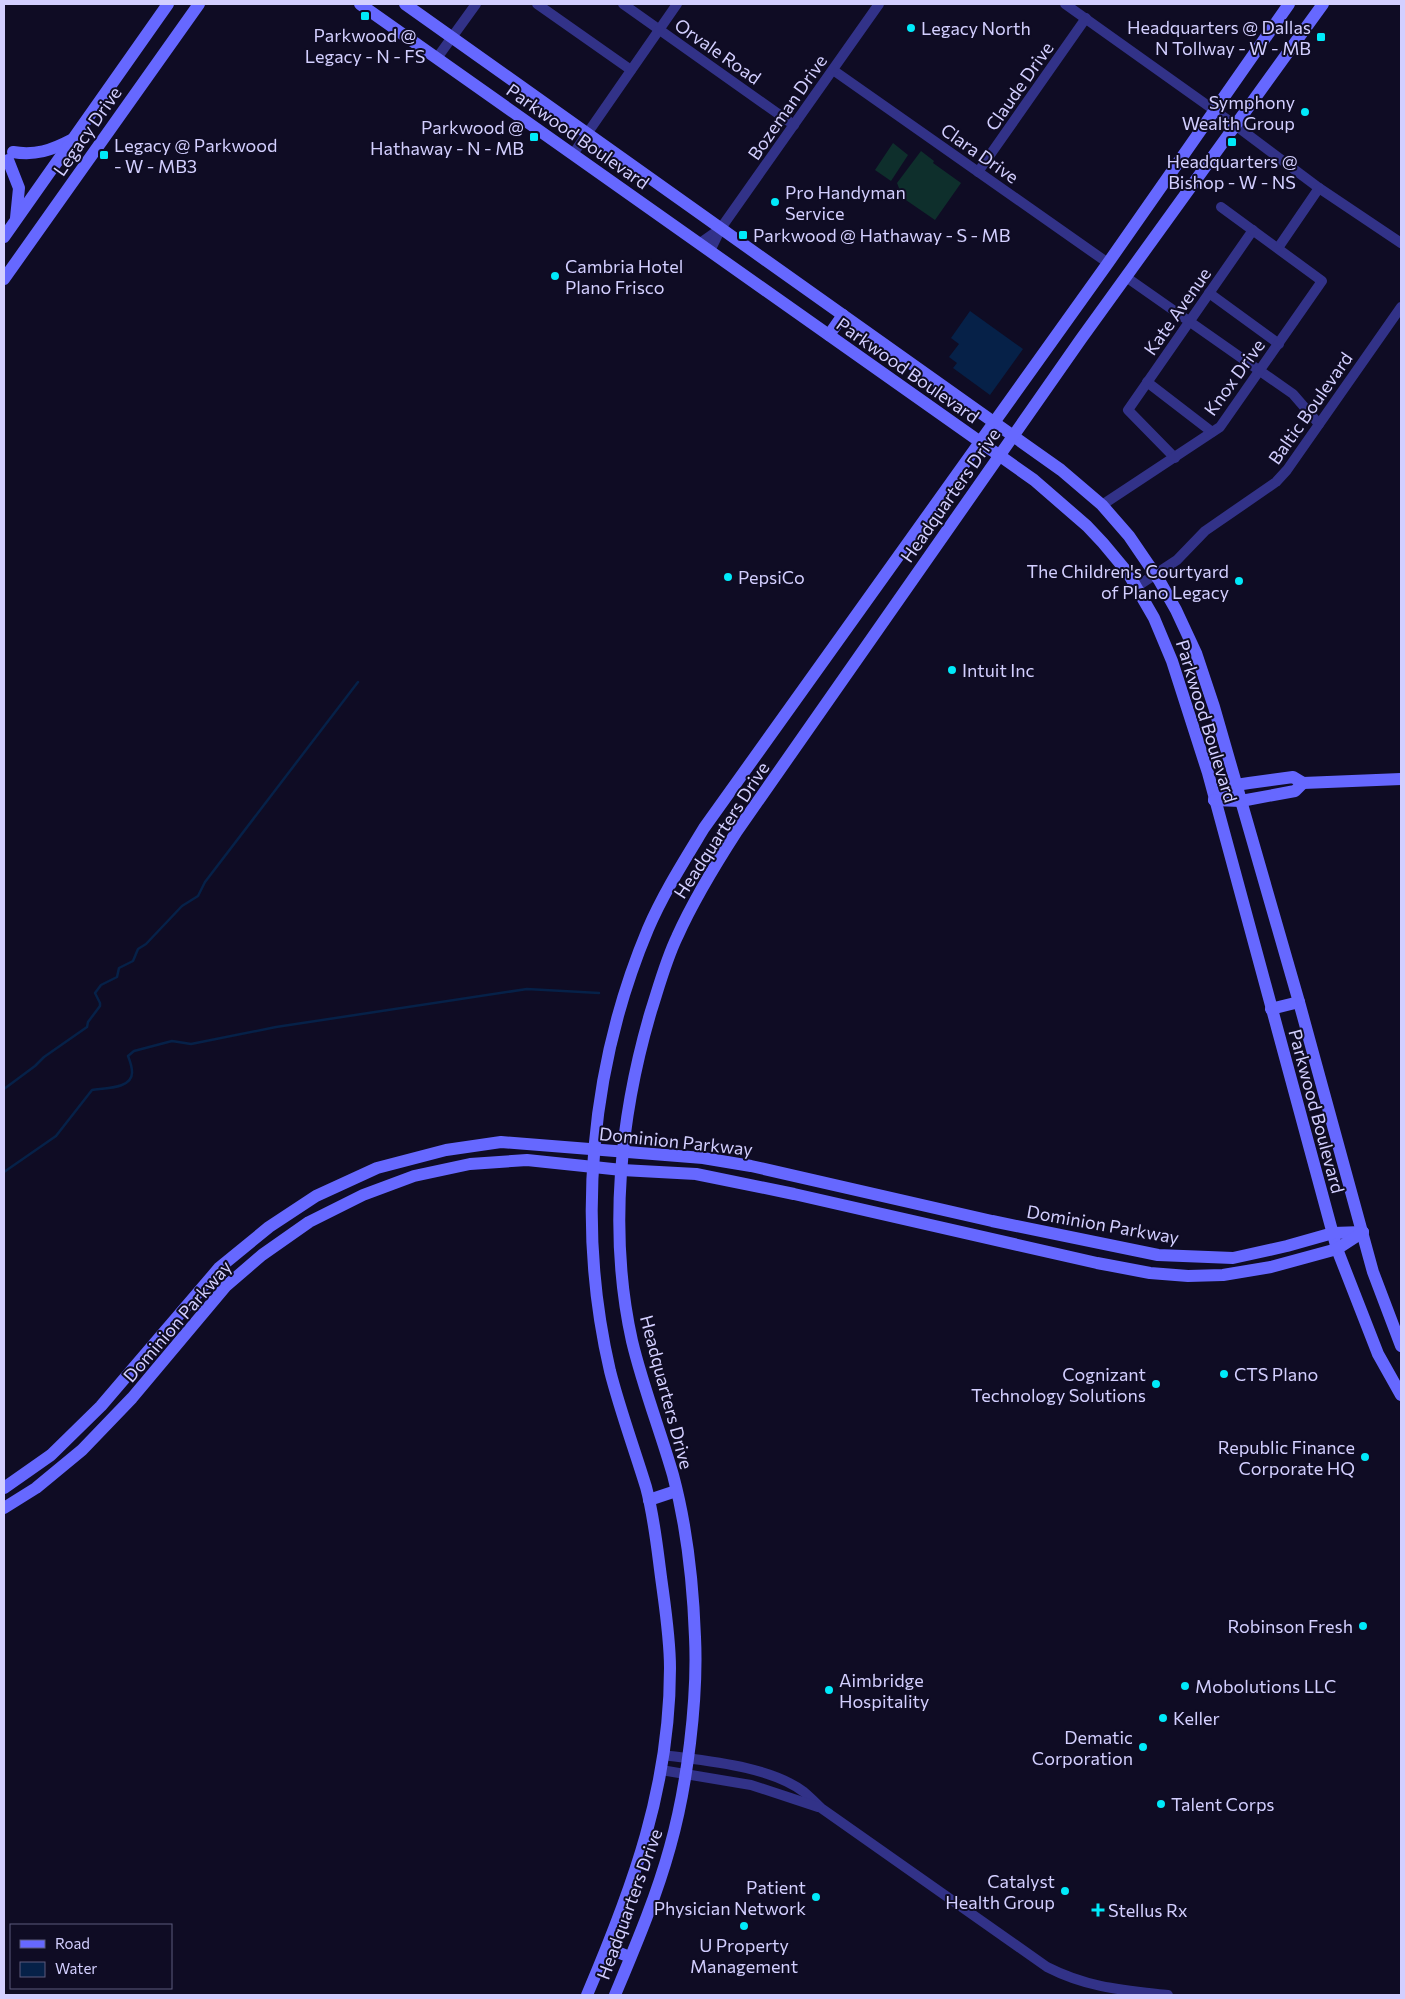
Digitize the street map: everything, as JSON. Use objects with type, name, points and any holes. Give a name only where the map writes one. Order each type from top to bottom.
[{"type":"main road","name":"Legacy Drive","points":[[4,237],[168,4]]},
{"type":"main road","name":"Legacy Drive","points":[[4,279],[200,4]]},
{"type":"main road","name":"Parkwood Boulevard","points":[[360,4],[1000,455],[1050,493],[1087,526],[1109,549],[1136,587],[1154,618],[1180,680],[1199,741],[1337,1249],[1378,1354],[1401,1395]]},
{"type":"main road","name":"Parkwood Boulevard","points":[[405,4],[1061,470],[1102,505],[1129,536],[1156,575],[1184,624],[1196,653],[1214,707],[1299,1002],[1378,1287],[1401,1346]]},
{"type":"main road","name":"Headquarters Drive","points":[[587,1995],[636,1873],[653,1811],[661,1770],[669,1699],[670,1665],[666,1610],[649,1500],[617,1398],[598,1309],[592,1247],[592,1190],[595,1149],[603,1087],[622,1002],[649,927],[676,874],[726,798],[1108,263],[1289,4]]},
{"type":"main road","name":"Headquarters Drive","points":[[615,1995],[651,1904],[671,1845],[685,1773],[695,1675],[695,1638],[690,1568],[676,1491],[644,1384],[628,1320],[620,1249],[619,1218],[624,1151],[633,1085],[652,1010],[676,939],[705,882],[737,831],[1126,277],[1323,4]]},
{"type":"main road","points":[[16,220],[20,188],[11,156],[47,152],[73,139]]},
{"type":"main road","points":[[1108,263],[1126,277]]},
{"type":"main road","points":[[829,335],[843,315]]},
{"type":"main road","points":[[1214,800],[1236,785],[1293,776],[1303,783],[1401,780]]},
{"type":"main road","points":[[1214,800],[1241,801],[1295,791],[1303,783]]},
{"type":"main road","points":[[1271,1009],[1299,1002]]},
{"type":"main road","name":"Dominion Parkway","points":[[4,1488],[51,1455],[100,1406],[219,1268],[269,1227],[316,1196],[377,1168],[446,1150],[501,1142],[704,1158],[751,1166],[1109,1246],[1158,1255],[1233,1258],[1333,1233],[1363,1232]]},
{"type":"main road","name":"Dominion Parkway","points":[[4,1508],[36,1488],[82,1450],[132,1398],[226,1286],[262,1255],[309,1222],[363,1194],[414,1176],[470,1164],[527,1160],[622,1170],[696,1174],[1097,1263],[1150,1273],[1223,1276],[1271,1267],[1337,1249],[1363,1232]]},
{"type":"main road","points":[[820,1200],[824,1182]]},
{"type":"main road","points":[[1194,1276],[1195,1257]]},
{"type":"main road","points":[[176,1316],[191,1328]]},
{"type":"main road","points":[[51,1455],[62,1467]]},
{"type":"main road","points":[[649,1500],[676,1491]]},
{"type":"main road","points":[[607,1948],[630,1957]]},
{"type":"street","points":[[437,58],[476,4]]},
{"type":"street","points":[[537,4],[631,70]]},
{"type":"street","name":"Orvale Road","points":[[623,4],[794,125]]},
{"type":"street","points":[[573,154],[677,4]]},
{"type":"street","name":"Bozeman Drive","points":[[705,247],[721,228],[833,70],[877,4]]},
{"type":"street","points":[[1069,5],[1215,110],[1319,188],[1401,243]]},
{"type":"street","name":"Claude Drive","points":[[978,172],[1086,18]]},
{"type":"street","name":"Clara Drive","points":[[833,70],[1108,263]]},
{"type":"street","points":[[1221,207],[1278,248],[1319,188]]},
{"type":"street","name":"Kate Avenue","points":[[1175,458],[1128,410],[1253,230]]},
{"type":"street","name":"Knox Drive","points":[[1102,505],[1220,427],[1279,344],[1322,281],[1278,248]]},
{"type":"street","points":[[1126,277],[1293,394],[1319,424]]},
{"type":"street","points":[[1209,293],[1279,344]]},
{"type":"street","name":"Baltic Boulevard","points":[[1136,587],[1177,560],[1205,531],[1276,482],[1401,307]]},
{"type":"street","points":[[1147,382],[1212,432]]},
{"type":"street","points":[[663,1755],[756,1771],[783,1780],[804,1792],[822,1808],[1047,1967],[1102,1991],[1168,1995]]},
{"type":"street","points":[[661,1770],[751,1785],[822,1808]]},
{"type":"green space","points":[[893,143],[908,155],[891,181],[875,170]]},
{"type":"green space","points":[[921,151],[934,161],[933,163],[961,183],[935,220],[903,198],[897,183]]},
{"type":"water","points":[[970,311],[1023,349],[990,395],[953,368],[957,363],[949,357],[959,344],[951,338]]},
{"type":"waterway","points":[[4,1089],[44,1057],[87,1027],[88,1022],[100,1006],[95,993],[101,985],[117,977],[119,968],[133,961],[138,949],[146,944],[182,906],[198,896],[205,882],[358,682]]},
{"type":"waterway","points":[[4,1172],[56,1136],[92,1090],[117,1087],[128,1082],[132,1072],[128,1056],[134,1051],[172,1041],[191,1044],[276,1027],[527,989],[599,993]]},
{"type":"place","name":"Parkwood @ Legacy - N - FS","points":[[365,16]]},
{"type":"place","name":"Legacy North","points":[[911,28]]},
{"type":"place","name":"Headquarters @ Dallas N Tollway - W - MB","points":[[1321,37]]},
{"type":"place","name":"Symphony Wealth Group","points":[[1305,112]]},
{"type":"place","name":"Parkwood @ Hathaway - N - MB","points":[[534,137]]},
{"type":"place","name":"Headquarters @ Bishop - W - NS","points":[[1232,142]]},
{"type":"place","name":"Legacy @ Parkwood - W - MB3","points":[[104,155]]},
{"type":"place","name":"Pro Handyman Service","points":[[775,202]]},
{"type":"place","name":"Parkwood @ Hathaway - S - MB","points":[[743,235]]},
{"type":"place","name":"Cambria Hotel Plano Frisco","points":[[555,276]]},
{"type":"place","name":"PepsiCo","points":[[728,577]]},
{"type":"place","name":"The Children's Courtyard of Plano Legacy","points":[[1239,581]]},
{"type":"place","name":"Intuit Inc","points":[[952,670]]},
{"type":"place","name":"CTS Plano","points":[[1224,1374]]},
{"type":"place","name":"Cognizant Technology Solutions","points":[[1156,1384]]},
{"type":"place","name":"Republic Finance Corporate HQ","points":[[1365,1457]]},
{"type":"place","name":"Robinson Fresh","points":[[1363,1626]]},
{"type":"place","name":"Mobolutions LLC","points":[[1185,1686]]},
{"type":"place","name":"Aimbridge Hospitality","points":[[829,1690]]},
{"type":"place","name":"Keller","points":[[1163,1718]]},
{"type":"place","name":"Dematic Corporation","points":[[1143,1747]]},
{"type":"place","name":"Talent Corps","points":[[1161,1804]]},
{"type":"place","name":"Catalyst Health Group","points":[[1065,1891]]},
{"type":"place","name":"Patient Physician Network","points":[[816,1897]]},
{"type":"place","name":"Stellus Rx","points":[[1098,1910]]},
{"type":"place","name":"U Property Management","points":[[744,1926]]}]
